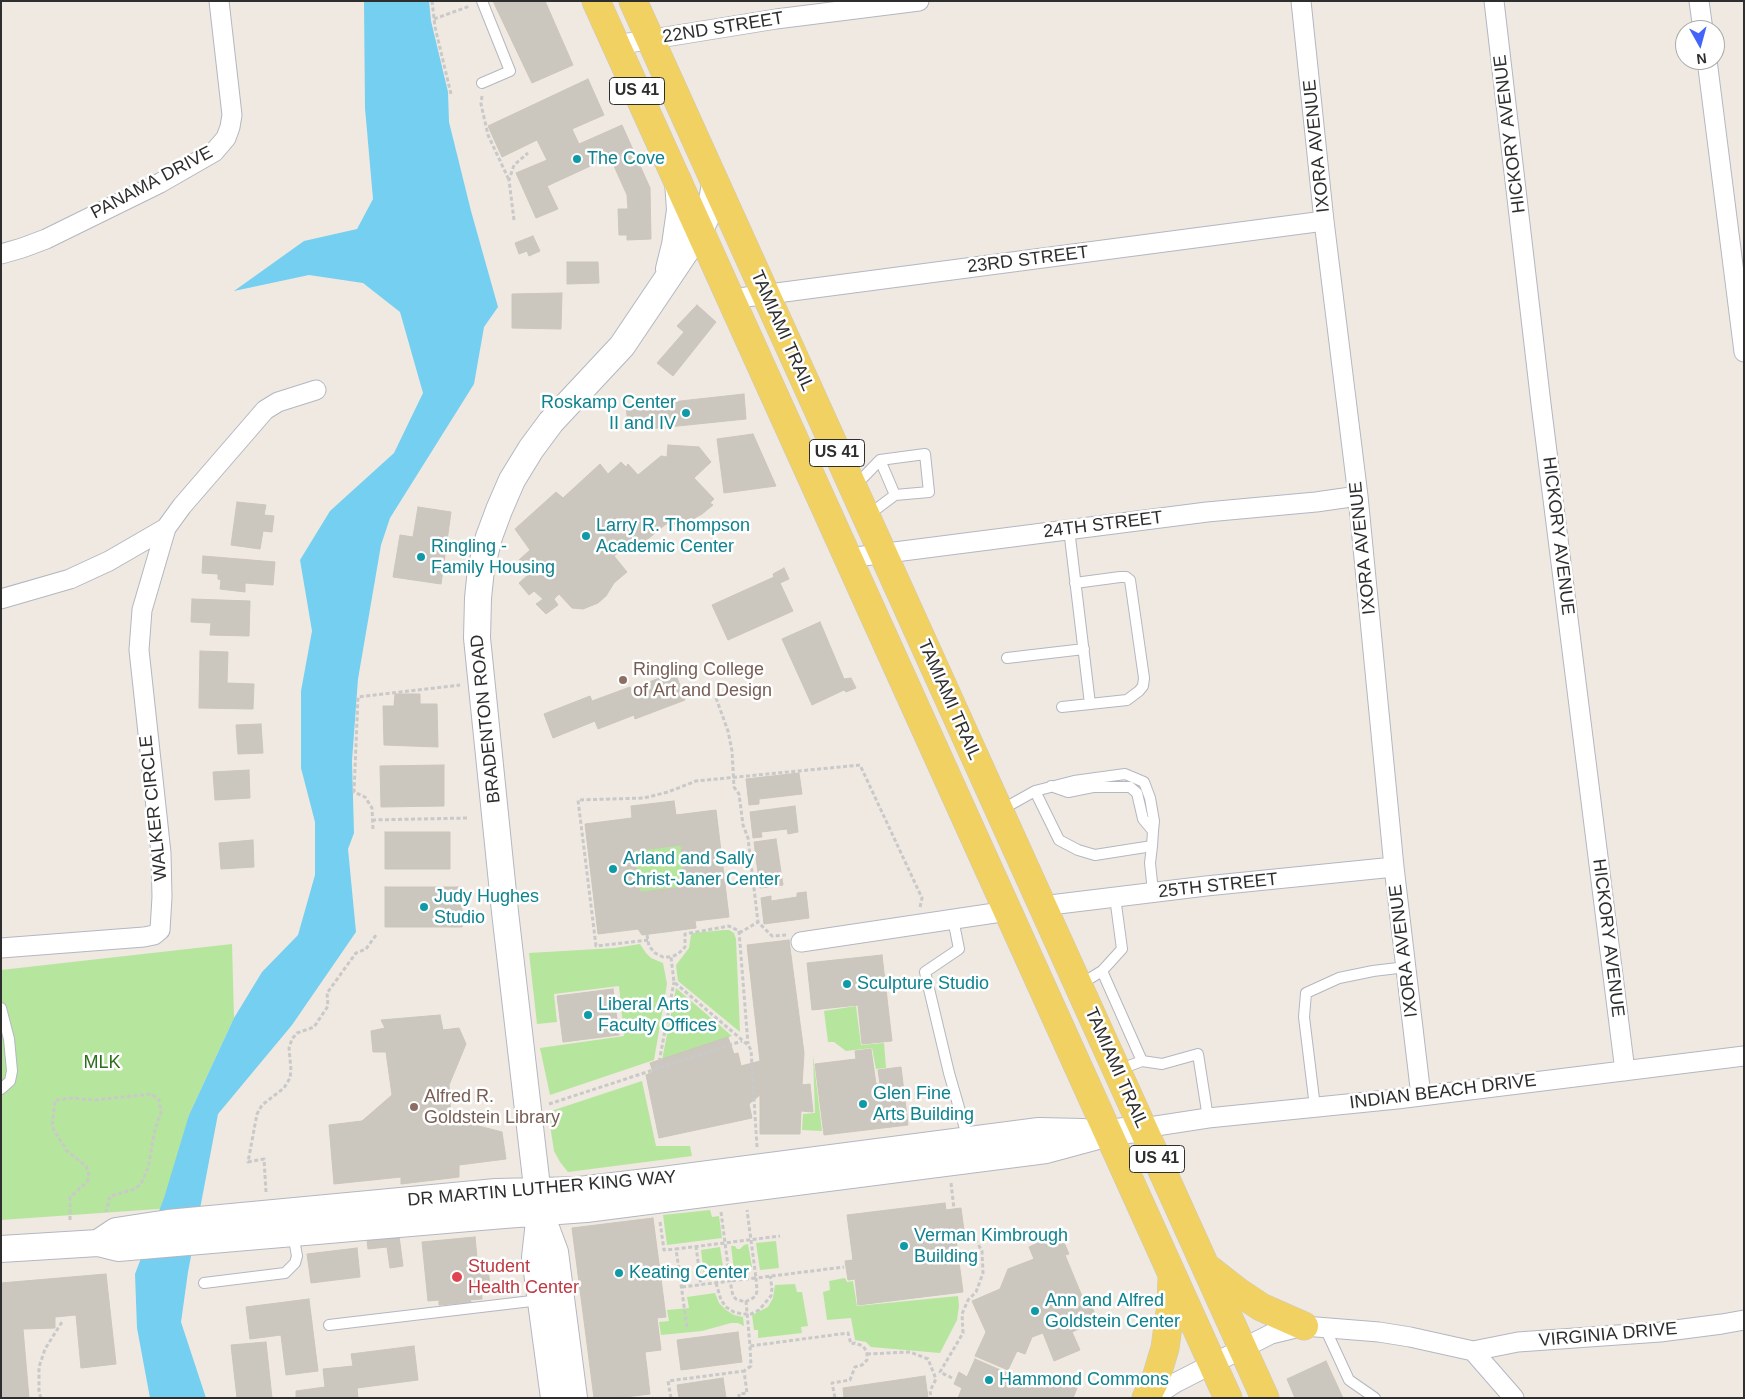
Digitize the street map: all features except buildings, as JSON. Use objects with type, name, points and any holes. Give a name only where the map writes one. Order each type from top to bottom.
[{"type":"main road","name":"TAMIAMI TRAIL","points":[[596,1],[1228,1398]]},
{"type":"main road","name":"TAMIAMI TRAIL","points":[[633,1],[1265,1398]]},
{"type":"main road","points":[[982,852],[1019,896],[1042,906]]},
{"type":"main road","points":[[1008,910],[1036,931],[1048,948],[1075,977]]},
{"type":"main road","points":[[1205,1266],[1236,1291],[1261,1307],[1314,1326]]},
{"type":"main road","points":[[1146,1398],[1156,1378],[1165,1348],[1171,1305],[1172,1274]]},
{"type":"street","name":"PANAMA DRIVE","points":[[1,254],[46,239],[160,182],[214,152],[226,138],[232,114],[218,1]]},
{"type":"street","name":"22ND STREET","points":[[616,45],[775,10],[919,1]]},
{"type":"street","name":"IXORA AVENUE","points":[[1301,1],[1324,221],[1358,496],[1394,867],[1421,1096]]},
{"type":"street","name":"HICKORY AVENUE","points":[[1494,1],[1541,404],[1625,1071]]},
{"type":"street","points":[[1699,1],[1702,20]]},
{"type":"street","points":[[1708,70],[1744,352]]},
{"type":"street","name":"BRADENTON ROAD","points":[[666,282],[679,218],[678,180]]},
{"type":"street","name":"BRADENTON ROAD","points":[[554,1398],[535,1257],[539,1203],[477,638],[478,598],[490,535],[512,480],[531,449],[551,422],[622,346],[666,282],[700,230],[711,206],[715,184]]},
{"type":"street","name":"23RD STREET","points":[[731,299],[1324,221]]},
{"type":"street","name":"WALKER CIRCLE","points":[[1,948],[144,937],[154,935],[160,930],[162,898],[160,853],[139,650],[142,610],[166,528],[182,506],[265,410],[278,402],[316,390]]},
{"type":"street","name":"24TH STREET","points":[[848,558],[1207,512],[1316,502],[1358,496]]},
{"type":"street","name":"WALKER CIRCLE","points":[[1,599],[70,579],[109,561],[166,528]]},
{"type":"street","name":"25TH STREET","points":[[1042,906],[1153,892],[1394,867]]},
{"type":"street","points":[[801,942],[1008,910]]},
{"type":"street","name":"INDIAN BEACH DRIVE","points":[[1143,1128],[1208,1118],[1421,1096],[1744,1056]]},
{"type":"street","name":"DR MARTIN LUTHER KING WAY","points":[[539,1203],[586,1209],[1046,1150],[1109,1133],[1143,1128]]},
{"type":"street","name":"DR MARTIN LUTHER KING WAY","points":[[1,1249],[109,1235],[289,1222],[504,1214],[579,1190],[1039,1131],[1109,1133]]},
{"type":"street","name":"BRADENTON ROAD","points":[[539,1203],[555,1252],[574,1398]]},
{"type":"street","name":"VIRGINIA DRIVE","points":[[1472,1351],[1518,1342],[1660,1332],[1744,1320]]},
{"type":"street","points":[[1152,1398],[1212,1363],[1272,1334],[1314,1326],[1410,1337],[1472,1351],[1514,1398]]},
{"type":"lane","points":[[482,1],[510,71],[482,83]]},
{"type":"lane","points":[[853,487],[880,460],[925,454],[929,492],[895,494],[866,516]]},
{"type":"lane","points":[[880,460],[895,494]]},
{"type":"lane","points":[[1069,529],[1090,704]]},
{"type":"lane","points":[[1062,707],[1127,700],[1134,696],[1143,686],[1143,669],[1130,580],[1120,576],[1075,583]]},
{"type":"lane","points":[[1008,658],[1084,649]]},
{"type":"lane","points":[[1000,812],[1035,791],[1051,786],[1125,774],[1134,776],[1144,782],[1150,798],[1154,821],[1150,863],[1153,892]]},
{"type":"lane","points":[[1035,791],[1059,840],[1078,850],[1095,855],[1152,846]]},
{"type":"lane","points":[[1075,977],[1102,971],[1122,949],[1115,897]]},
{"type":"lane","points":[[953,919],[959,949],[925,972],[949,1073],[968,1140]]},
{"type":"lane","points":[[1315,1107],[1304,1017],[1306,993],[1339,978],[1406,967]]},
{"type":"lane","points":[[1102,971],[1142,1061]]},
{"type":"lane","points":[[1,1008],[9,1039],[12,1071],[10,1082],[1,1089]]},
{"type":"lane","points":[[1117,1070],[1142,1061],[1162,1064],[1198,1054],[1208,1118]]},
{"type":"lane","points":[[204,1283],[285,1273],[295,1263],[297,1256],[289,1222]]},
{"type":"lane","points":[[329,1325],[541,1300]]},
{"type":"lane","points":[[1314,1326],[1349,1380],[1376,1398]]},
{"type":"path","points":[[432,1],[434,19],[451,94]]},
{"type":"path","points":[[434,19],[482,1]]},
{"type":"path","points":[[482,83],[481,104],[488,135],[509,180],[514,220]]},
{"type":"path","points":[[509,180],[514,165],[528,153]]},
{"type":"path","points":[[373,830],[372,808],[365,797],[354,792],[358,697],[461,685]]},
{"type":"path","points":[[716,698],[728,731],[732,751],[734,787],[739,794],[743,825],[748,838],[758,922],[772,936],[793,935],[801,942]]},
{"type":"path","points":[[648,940],[596,946],[578,800],[644,798],[668,792],[696,780],[860,765],[922,898],[918,915],[922,915],[923,924]]},
{"type":"path","points":[[372,820],[467,818]]},
{"type":"path","points":[[648,935],[649,946],[655,953],[671,957],[678,954],[685,947],[685,934],[729,926],[745,931],[758,922]]},
{"type":"path","points":[[740,931],[748,1045]]},
{"type":"path","points":[[266,1194],[264,1159],[248,1162],[257,1114],[262,1105],[284,1088],[290,1078],[292,1070],[289,1048],[292,1039],[297,1033],[314,1027],[328,1006],[327,993],[356,953],[366,949],[376,935]]},
{"type":"path","points":[[658,1068],[674,982],[671,957]]},
{"type":"path","points":[[674,982],[748,1045],[751,1050],[758,1155]]},
{"type":"path","points":[[544,1106],[743,1041]]},
{"type":"path","points":[[70,1220],[70,1197],[87,1182],[89,1176],[86,1166],[67,1152],[52,1127],[55,1100],[72,1098],[94,1100],[152,1094],[159,1100],[161,1113],[155,1129],[148,1168],[141,1184],[135,1189],[110,1196],[109,1235]]},
{"type":"path","points":[[950,1178],[954,1209]]},
{"type":"path","points":[[721,1210],[733,1296],[740,1301],[746,1301],[753,1298],[757,1291],[746,1206]]},
{"type":"path","points":[[660,1219],[664,1250],[780,1236]]},
{"type":"path","points":[[931,1398],[930,1391],[963,1333],[962,1314],[968,1300],[976,1292],[983,1273],[982,1251],[975,1239],[960,1231]]},
{"type":"path","points":[[696,1246],[701,1285]]},
{"type":"path","points":[[676,1249],[687,1327]]},
{"type":"path","points":[[682,1287],[844,1267]]},
{"type":"path","points":[[716,1283],[721,1300],[726,1308],[734,1312],[748,1314],[759,1310],[766,1304],[772,1288],[770,1276]]},
{"type":"path","points":[[670,1398],[668,1380],[744,1372],[751,1366],[746,1301]]},
{"type":"path","points":[[41,1398],[39,1392],[39,1367],[45,1349],[62,1322]]},
{"type":"path","points":[[750,1346],[848,1333],[852,1344],[856,1343],[863,1346],[867,1354],[865,1362],[855,1367],[850,1380],[832,1383],[835,1398]]},
{"type":"path","points":[[867,1354],[910,1352],[928,1360],[936,1379]]},
{"type":"path","points":[[739,1398],[739,1394],[747,1393],[744,1372]]},
{"type":"path","points":[[940,1372],[952,1378]]},
{"type":"green space","points":[[681,845],[685,887],[640,892],[634,851]]},
{"type":"green space","points":[[724,930],[734,933],[736,939],[740,1032],[678,981],[676,965],[689,948],[691,935],[693,933]]},
{"type":"green space","name":"MLK","points":[[232,944],[234,1018],[189,1115],[172,1208],[1,1220],[1,970]]},
{"type":"green space","points":[[640,944],[651,958],[663,963],[667,984],[654,1060],[550,1095],[540,1048],[624,1036],[619,986],[554,994],[557,1022],[537,1024],[529,953],[615,948]]},
{"type":"green space","points":[[676,988],[732,1036],[662,1060]]},
{"type":"green space","points":[[856,1006],[861,1045],[884,1043],[886,1068],[876,1069],[872,1048],[846,1051],[834,1042],[828,1042],[824,1011]]},
{"type":"green space","points":[[813,1055],[822,1131],[802,1130],[803,1114],[815,1113]]},
{"type":"green space","points":[[642,1081],[656,1146],[690,1146],[692,1156],[568,1172],[554,1151],[548,1112]]},
{"type":"green space","points":[[710,1210],[712,1217],[719,1216],[722,1238],[667,1245],[663,1215]]},
{"type":"green space","points":[[776,1241],[779,1268],[760,1270],[756,1243]]},
{"type":"green space","points":[[748,1244],[752,1267],[742,1273],[734,1270],[731,1246],[740,1249]]},
{"type":"green space","points":[[720,1247],[724,1274],[704,1276],[701,1250]]},
{"type":"green space","points":[[845,1278],[847,1282],[853,1281],[857,1306],[958,1296],[957,1320],[940,1353],[871,1347],[866,1342],[855,1340],[851,1318],[827,1320],[823,1292],[830,1290],[829,1281]]},
{"type":"green space","points":[[795,1284],[797,1292],[802,1292],[808,1326],[801,1327],[802,1333],[758,1338],[758,1330],[754,1330],[752,1315],[768,1307],[773,1298],[775,1285]]},
{"type":"green space","points":[[715,1293],[719,1303],[726,1310],[734,1315],[743,1317],[744,1326],[738,1323],[731,1323],[702,1331],[661,1335],[659,1322],[669,1321],[667,1310],[689,1308],[687,1297]]},
{"type":"water","points":[[364,1],[429,1],[431,21],[448,92],[449,122],[471,211],[498,307],[484,327],[474,384],[390,518],[381,545],[358,679],[352,761],[354,833],[348,849],[356,932],[292,1025],[218,1114],[188,1272],[181,1322],[206,1398],[150,1398],[137,1328],[135,1274],[164,1198],[189,1115],[234,1018],[262,972],[298,935],[315,875],[315,822],[301,768],[301,691],[312,631],[300,560],[330,511],[394,453],[423,393],[400,312],[363,283],[309,275],[234,291],[304,241],[357,229],[373,199],[365,108]]},
{"type":"place","name":"The Cove","points":[[577,159]]},
{"type":"place","name":"Roskamp Center II and IV","points":[[686,413]]},
{"type":"place","name":"Larry R. Thompson Academic Center","points":[[586,536]]},
{"type":"place","name":"Ringling - Family Housing","points":[[421,557]]},
{"type":"place","name":"Ringling College of Art and Design","points":[[623,680]]},
{"type":"place","name":"Arland and Sally Christ-Janer Center","points":[[613,869]]},
{"type":"place","name":"Judy Hughes Studio","points":[[424,907]]},
{"type":"place","name":"Sculpture Studio","points":[[847,984]]},
{"type":"place","name":"Liberal Arts Faculty Offices","points":[[588,1015]]},
{"type":"place","name":"Glen Fine Arts Building","points":[[863,1104]]},
{"type":"place","name":"Alfred R. Goldstein Library","points":[[414,1107]]},
{"type":"place","name":"Verman Kimbrough Building","points":[[904,1246]]},
{"type":"place","name":"Keating Center","points":[[619,1273]]},
{"type":"place","name":"Student Health Center","points":[[457,1277]]},
{"type":"place","name":"Ann and Alfred Goldstein Center","points":[[1035,1311]]},
{"type":"place","name":"Hammond Commons","points":[[989,1380]]}]
